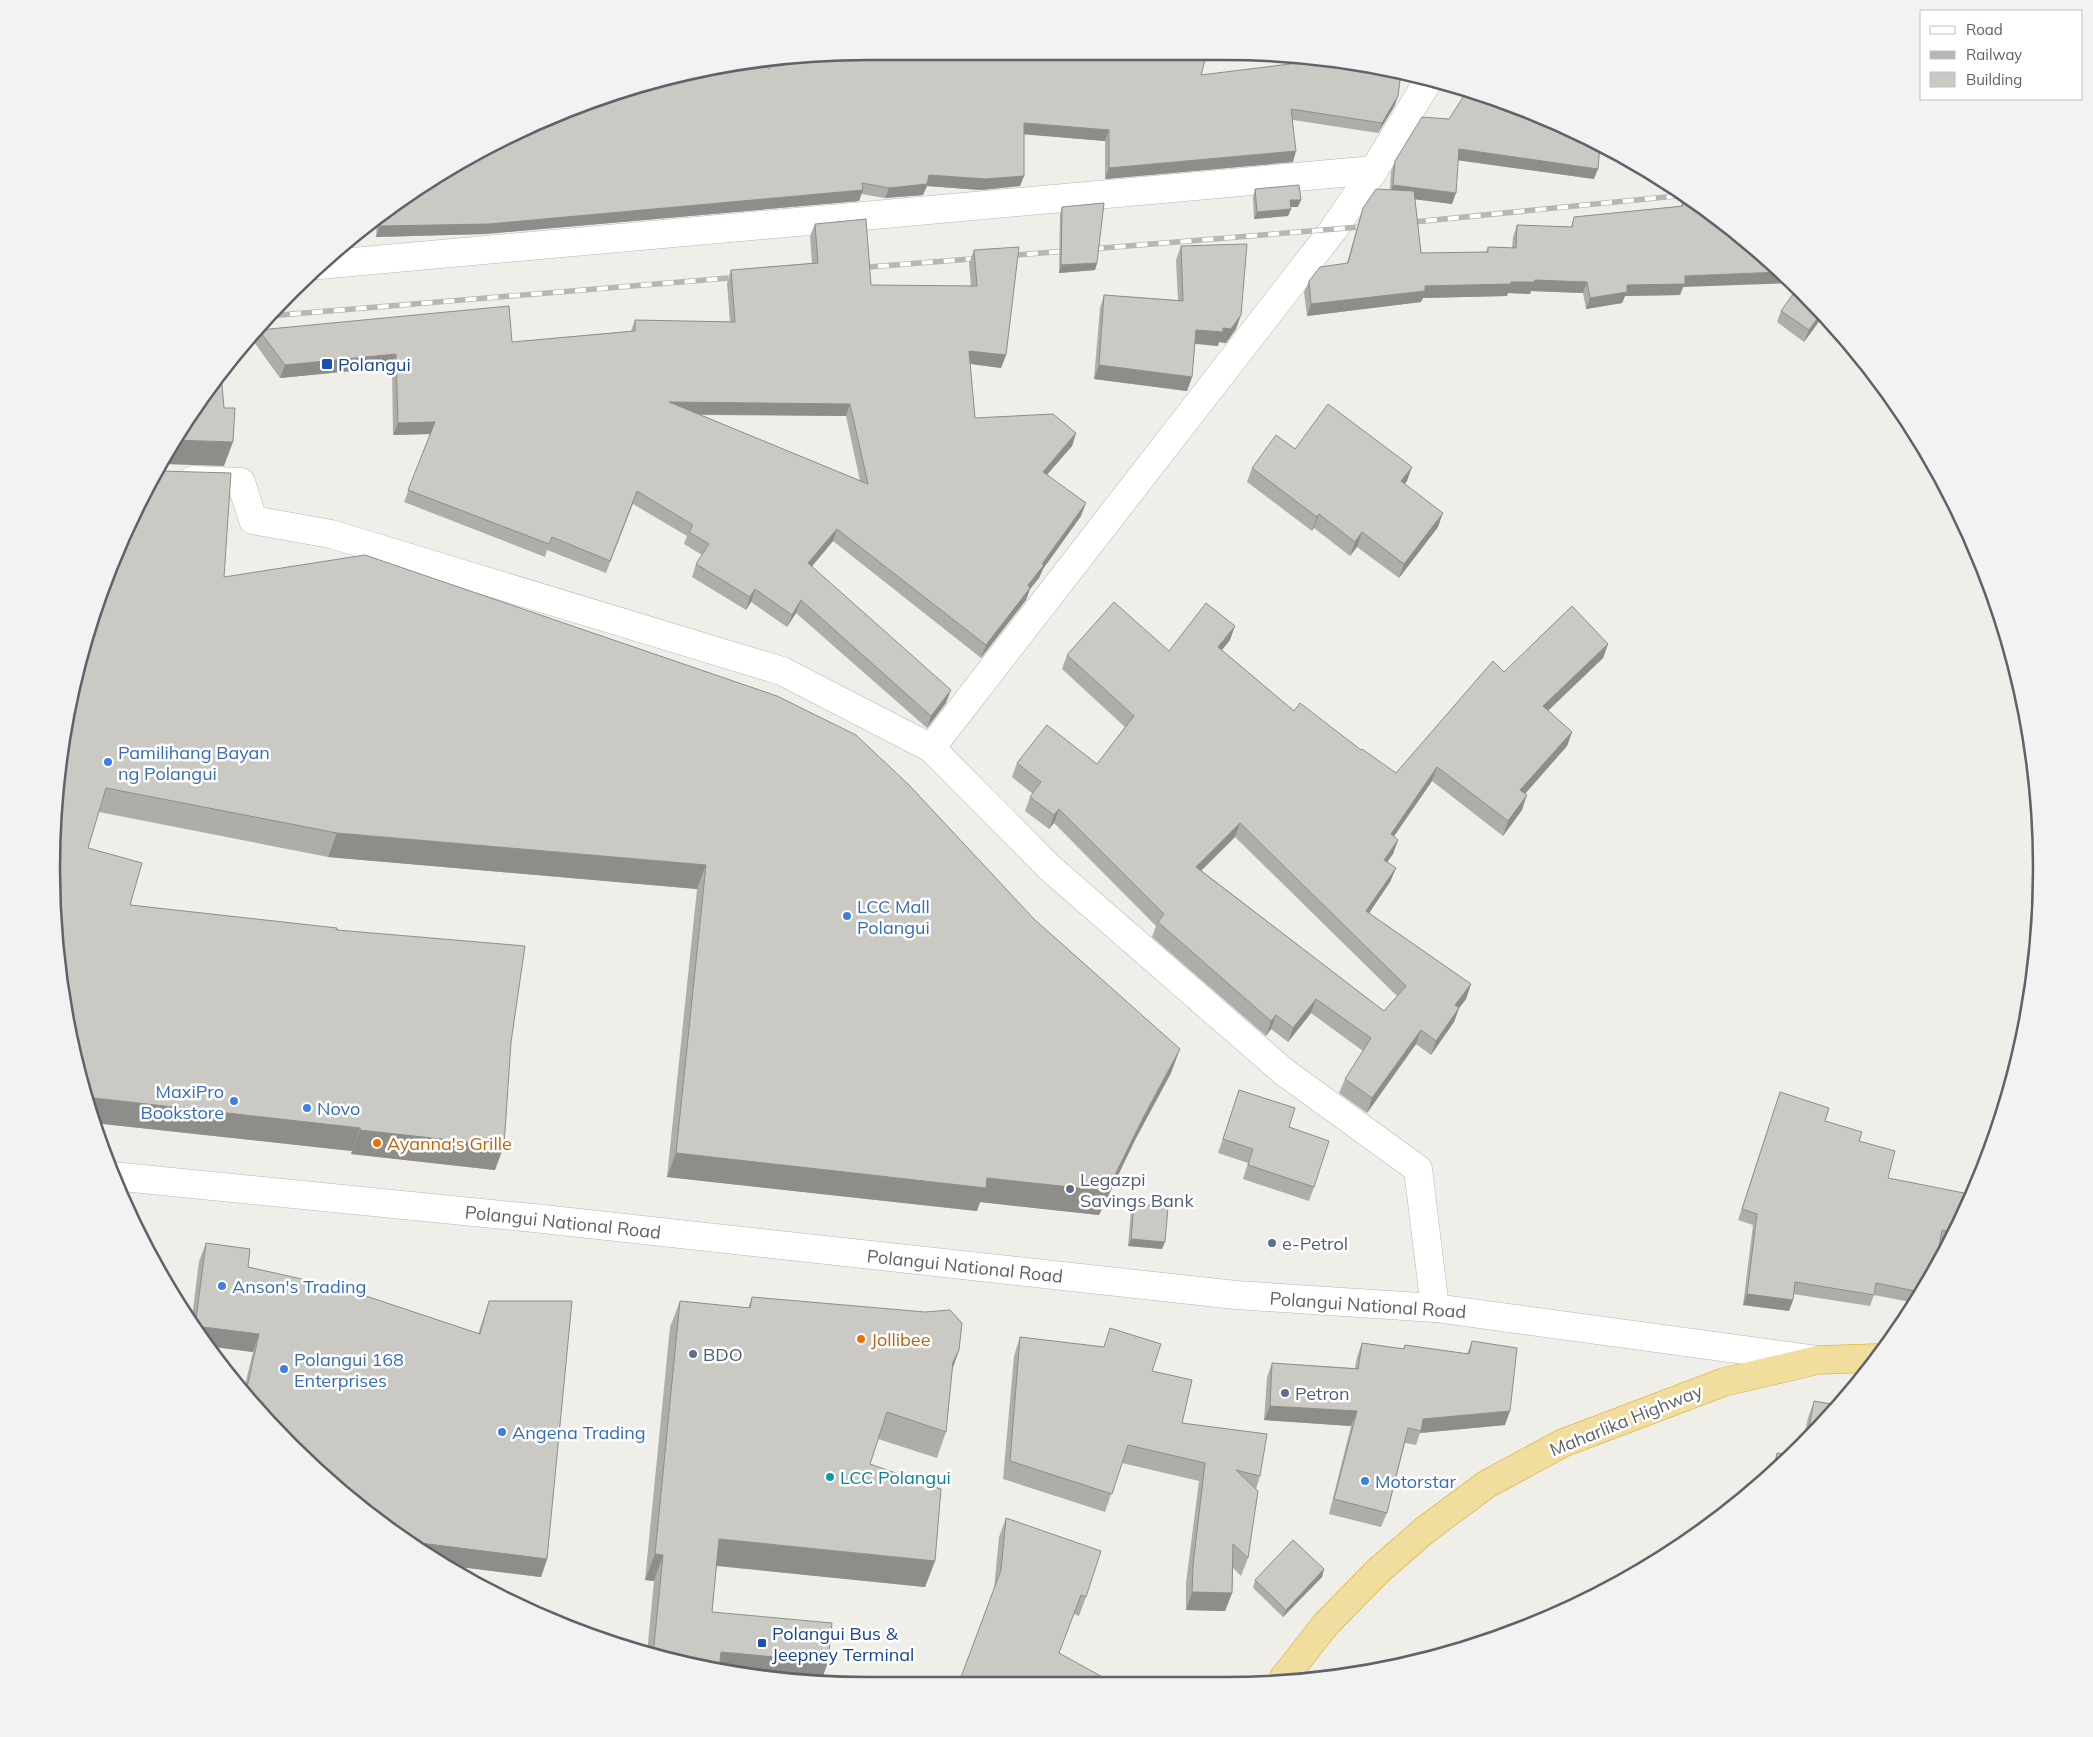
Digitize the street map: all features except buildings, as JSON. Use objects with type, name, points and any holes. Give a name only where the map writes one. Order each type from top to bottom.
[{"type":"highway","name":"Maharlika Highway","points":[[1287,1674],[1326,1624],[1378,1571],[1425,1530],[1487,1484],[1564,1443],[1640,1412],[1724,1382],[1818,1360],[1868,1358]]},
{"type":"street","points":[[931,748],[1333,230],[1374,170],[1425,86]]},
{"type":"street","points":[[332,264],[1374,170]]},
{"type":"street","points":[[172,480],[241,482],[253,520],[331,534],[782,671],[931,748],[1050,868],[1284,1072],[1418,1169],[1436,1308]]},
{"type":"street","name":"Polangui National Road","points":[[122,1177],[543,1219],[1236,1295],[1436,1308],[1818,1360]]},
{"type":"railway","points":[[1404,223],[1674,196]]},
{"type":"railway","points":[[1005,256],[1372,226]]},
{"type":"railway","points":[[856,268],[983,258]]},
{"type":"railway","points":[[280,315],[741,277]]},
{"type":"place","name":"Polangui","points":[[327,364]]},
{"type":"place","name":"Pamilihang Bayan ng Polangui","points":[[108,762]]},
{"type":"place","name":"LCC Mall Polangui","points":[[847,916]]},
{"type":"place","name":"MaxiPro Bookstore","points":[[234,1101]]},
{"type":"place","name":"Novo","points":[[307,1108]]},
{"type":"place","name":"Ayanna's Grille","points":[[377,1143]]},
{"type":"place","name":"Legazpi Savings Bank","points":[[1070,1189]]},
{"type":"place","name":"e-Petrol","points":[[1272,1243]]},
{"type":"place","name":"Anson's Trading","points":[[222,1286]]},
{"type":"place","name":"Jollibee","points":[[861,1339]]},
{"type":"place","name":"BDO","points":[[693,1354]]},
{"type":"place","name":"Polangui 168 Enterprises","points":[[284,1369]]},
{"type":"place","name":"Petron","points":[[1285,1393]]},
{"type":"place","name":"Angena Trading","points":[[502,1432]]},
{"type":"place","name":"LCC Polangui","points":[[830,1477]]},
{"type":"place","name":"Motorstar","points":[[1365,1481]]},
{"type":"place","name":"Polangui Bus & Jeepney Terminal","points":[[762,1643]]}]
